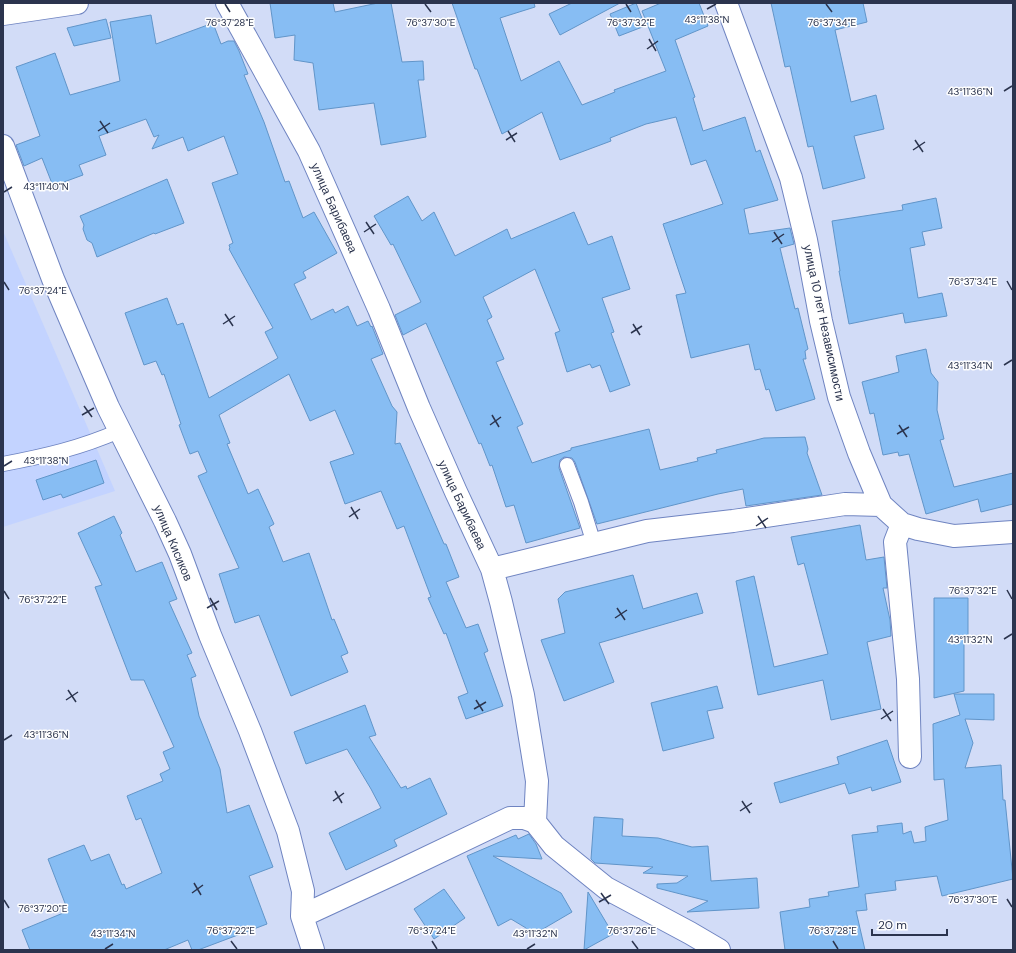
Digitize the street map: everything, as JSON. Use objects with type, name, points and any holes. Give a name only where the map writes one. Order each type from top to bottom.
[{"type":"street","points":[[3,14],[77,3]]},
{"type":"street","name":"улица Барибаева","points":[[227,3],[309,151],[379,309],[425,422],[492,569],[523,695],[537,781],[535,822]]},
{"type":"street","name":"улица 10 лет Независимости","points":[[726,3],[791,178],[806,240],[821,321],[839,397],[859,453],[881,505],[902,524]]},
{"type":"street","name":"улица Кисиков","points":[[3,146],[53,279],[119,431],[165,521],[180,554],[210,635],[250,732],[288,831],[303,891],[302,916],[314,950]]},
{"type":"street","points":[[492,569],[647,531],[734,521],[845,504],[881,505]]},
{"type":"street","points":[[910,757],[908,679],[895,542],[902,524],[918,530],[954,536],[1013,532]]},
{"type":"street","points":[[510,818],[537,781]]},
{"type":"street","points":[[302,916],[510,818],[524,818],[535,822],[554,846],[606,888],[719,950]]},
{"type":"lane","points":[[3,464],[36,458],[78,447],[119,431]]},
{"type":"lane","points":[[567,465],[581,502],[594,544]]},
{"type":"shaded area","points":[[3,231],[115,491],[3,527]]},
{"type":"building","points":[[270,3],[333,3],[335,12],[378,3],[391,3],[402,62],[423,61],[424,80],[418,80],[426,137],[381,145],[374,103],[319,110],[313,63],[294,60],[295,35],[275,38]]},
{"type":"building","points":[[452,3],[534,3],[535,7],[500,18],[521,81],[559,61],[582,105],[615,92],[614,90],[666,71],[642,11],[661,3],[699,3],[708,26],[675,40],[695,97],[693,98],[703,131],[745,117],[756,152],[760,150],[778,200],[744,209],[749,234],[790,228],[794,244],[780,248],[795,309],[798,308],[808,349],[805,351],[806,359],[803,359],[815,399],[776,411],[769,389],[766,390],[760,369],[755,370],[749,344],[691,358],[676,295],[686,293],[663,224],[723,204],[706,160],[691,165],[676,117],[646,124],[610,138],[611,141],[560,160],[542,112],[502,134],[477,69],[475,69]]},
{"type":"building","points":[[572,3],[620,3],[560,35],[549,14]]},
{"type":"building","points":[[636,3],[645,26],[619,36],[610,14]]},
{"type":"building","points":[[771,3],[863,3],[867,22],[835,30],[851,102],[876,95],[884,129],[854,136],[865,178],[823,189],[813,146],[808,147],[790,66],[785,67]]},
{"type":"building","points":[[151,15],[156,44],[213,23],[221,44],[228,41],[234,41],[248,74],[244,75],[264,122],[285,182],[289,181],[303,218],[314,212],[337,253],[303,272],[306,278],[294,284],[311,320],[333,309],[335,313],[348,306],[357,326],[368,321],[371,327],[372,326],[383,354],[371,359],[392,406],[397,412],[395,444],[400,443],[444,544],[446,544],[459,577],[446,582],[466,628],[478,624],[488,651],[484,653],[503,706],[466,719],[458,697],[468,693],[446,633],[444,634],[428,598],[431,597],[404,526],[397,529],[381,491],[345,504],[330,462],[354,454],[335,410],[310,421],[289,374],[219,415],[230,443],[227,444],[248,494],[258,489],[274,524],[269,527],[283,562],[309,553],[332,620],[334,619],[348,653],[341,656],[348,672],[291,696],[259,615],[235,623],[219,574],[239,568],[198,476],[207,472],[198,451],[190,454],[179,425],[181,424],[164,374],[162,375],[156,361],[144,365],[125,313],[167,298],[177,325],[183,323],[209,398],[278,358],[265,332],[273,328],[229,249],[229,245],[233,243],[212,183],[238,174],[224,136],[188,151],[183,137],[152,149],[159,135],[154,137],[146,119],[99,136],[106,155],[79,165],[83,175],[53,186],[42,158],[24,166],[16,145],[40,136],[16,67],[55,53],[70,95],[120,81],[110,22]]},
{"type":"building","points":[[106,19],[111,38],[74,46],[67,28]]},
{"type":"building","points":[[167,179],[184,223],[155,234],[154,233],[97,257],[92,243],[87,240],[83,229],[84,225],[80,216]]},
{"type":"building","points":[[408,196],[422,221],[434,212],[455,256],[507,229],[511,239],[574,212],[588,245],[612,236],[630,289],[602,298],[614,332],[611,333],[630,385],[610,392],[600,365],[592,368],[590,364],[567,372],[555,333],[560,331],[535,269],[483,297],[492,317],[487,320],[504,359],[496,362],[523,424],[517,427],[532,463],[571,450],[571,448],[649,429],[660,470],[698,461],[697,458],[717,453],[716,450],[764,438],[805,437],[808,449],[807,453],[822,495],[746,506],[743,489],[597,524],[575,462],[572,458],[564,457],[560,460],[559,468],[580,528],[526,543],[514,505],[506,507],[492,465],[490,466],[481,443],[479,444],[426,323],[403,335],[395,315],[421,302],[393,244],[391,245],[374,216]]},
{"type":"building","points":[[936,198],[942,228],[922,232],[925,245],[910,248],[918,298],[942,293],[947,316],[905,323],[903,313],[849,324],[839,271],[832,221],[903,210],[902,205]]},
{"type":"building","points":[[926,349],[931,373],[938,382],[937,410],[944,439],[940,440],[954,487],[1013,473],[1013,504],[981,512],[978,499],[926,514],[909,454],[899,456],[898,452],[883,455],[874,413],[870,414],[862,382],[899,372],[896,356]]},
{"type":"building","points":[[96,460],[104,483],[63,498],[61,494],[43,500],[36,480]]},
{"type":"building","points":[[114,516],[122,533],[120,535],[136,572],[162,562],[177,599],[169,602],[192,653],[187,655],[196,676],[191,678],[199,716],[220,769],[227,813],[249,805],[273,867],[249,876],[267,924],[198,950],[192,950],[188,940],[164,950],[30,950],[22,930],[68,911],[48,859],[84,845],[91,861],[109,854],[122,885],[124,884],[126,889],[162,873],[141,818],[136,820],[127,796],[163,781],[160,774],[170,769],[163,752],[174,747],[144,680],[131,680],[95,587],[102,585],[78,533]]},
{"type":"building","points":[[860,525],[866,560],[884,557],[887,588],[883,588],[890,620],[891,636],[867,642],[881,709],[831,720],[823,680],[758,695],[736,581],[754,576],[774,667],[828,654],[804,563],[798,565],[791,537]]},
{"type":"building","points":[[633,575],[643,609],[697,593],[703,613],[599,643],[614,682],[564,701],[541,640],[565,633],[558,599],[565,592]]},
{"type":"building","points":[[934,598],[968,598],[968,637],[964,637],[964,691],[934,698]]},
{"type":"building","points":[[717,686],[723,708],[707,711],[714,738],[663,751],[651,703]]},
{"type":"building","points":[[954,694],[994,694],[994,720],[965,719],[973,743],[965,768],[1001,765],[1003,800],[1005,800],[1013,879],[942,896],[937,876],[895,881],[896,890],[865,894],[867,910],[856,911],[865,950],[785,950],[780,912],[810,907],[809,899],[829,896],[828,892],[859,887],[852,835],[878,832],[877,826],[902,823],[903,834],[911,831],[914,843],[926,841],[925,827],[948,820],[944,779],[934,780],[933,724],[960,715]]},
{"type":"building","points":[[365,705],[376,735],[369,737],[401,788],[406,786],[407,789],[430,778],[447,814],[394,840],[397,846],[346,870],[329,833],[381,808],[347,749],[306,764],[294,732]]},
{"type":"building","points":[[887,740],[901,782],[872,791],[871,787],[849,794],[845,783],[780,803],[774,783],[839,764],[837,757]]},
{"type":"building","points":[[594,817],[623,819],[622,836],[658,838],[692,847],[708,846],[711,881],[757,878],[759,908],[687,912],[708,901],[657,888],[657,884],[677,883],[688,876],[643,873],[653,867],[595,863],[591,859]]},
{"type":"building","points":[[529,834],[536,844],[542,859],[493,856],[561,893],[572,912],[531,936],[526,928],[511,919],[498,926],[467,856],[516,835],[518,839]]},
{"type":"building","points":[[444,889],[465,918],[434,939],[414,909]]},
{"type":"building","points":[[588,892],[613,934],[584,950]]}]
